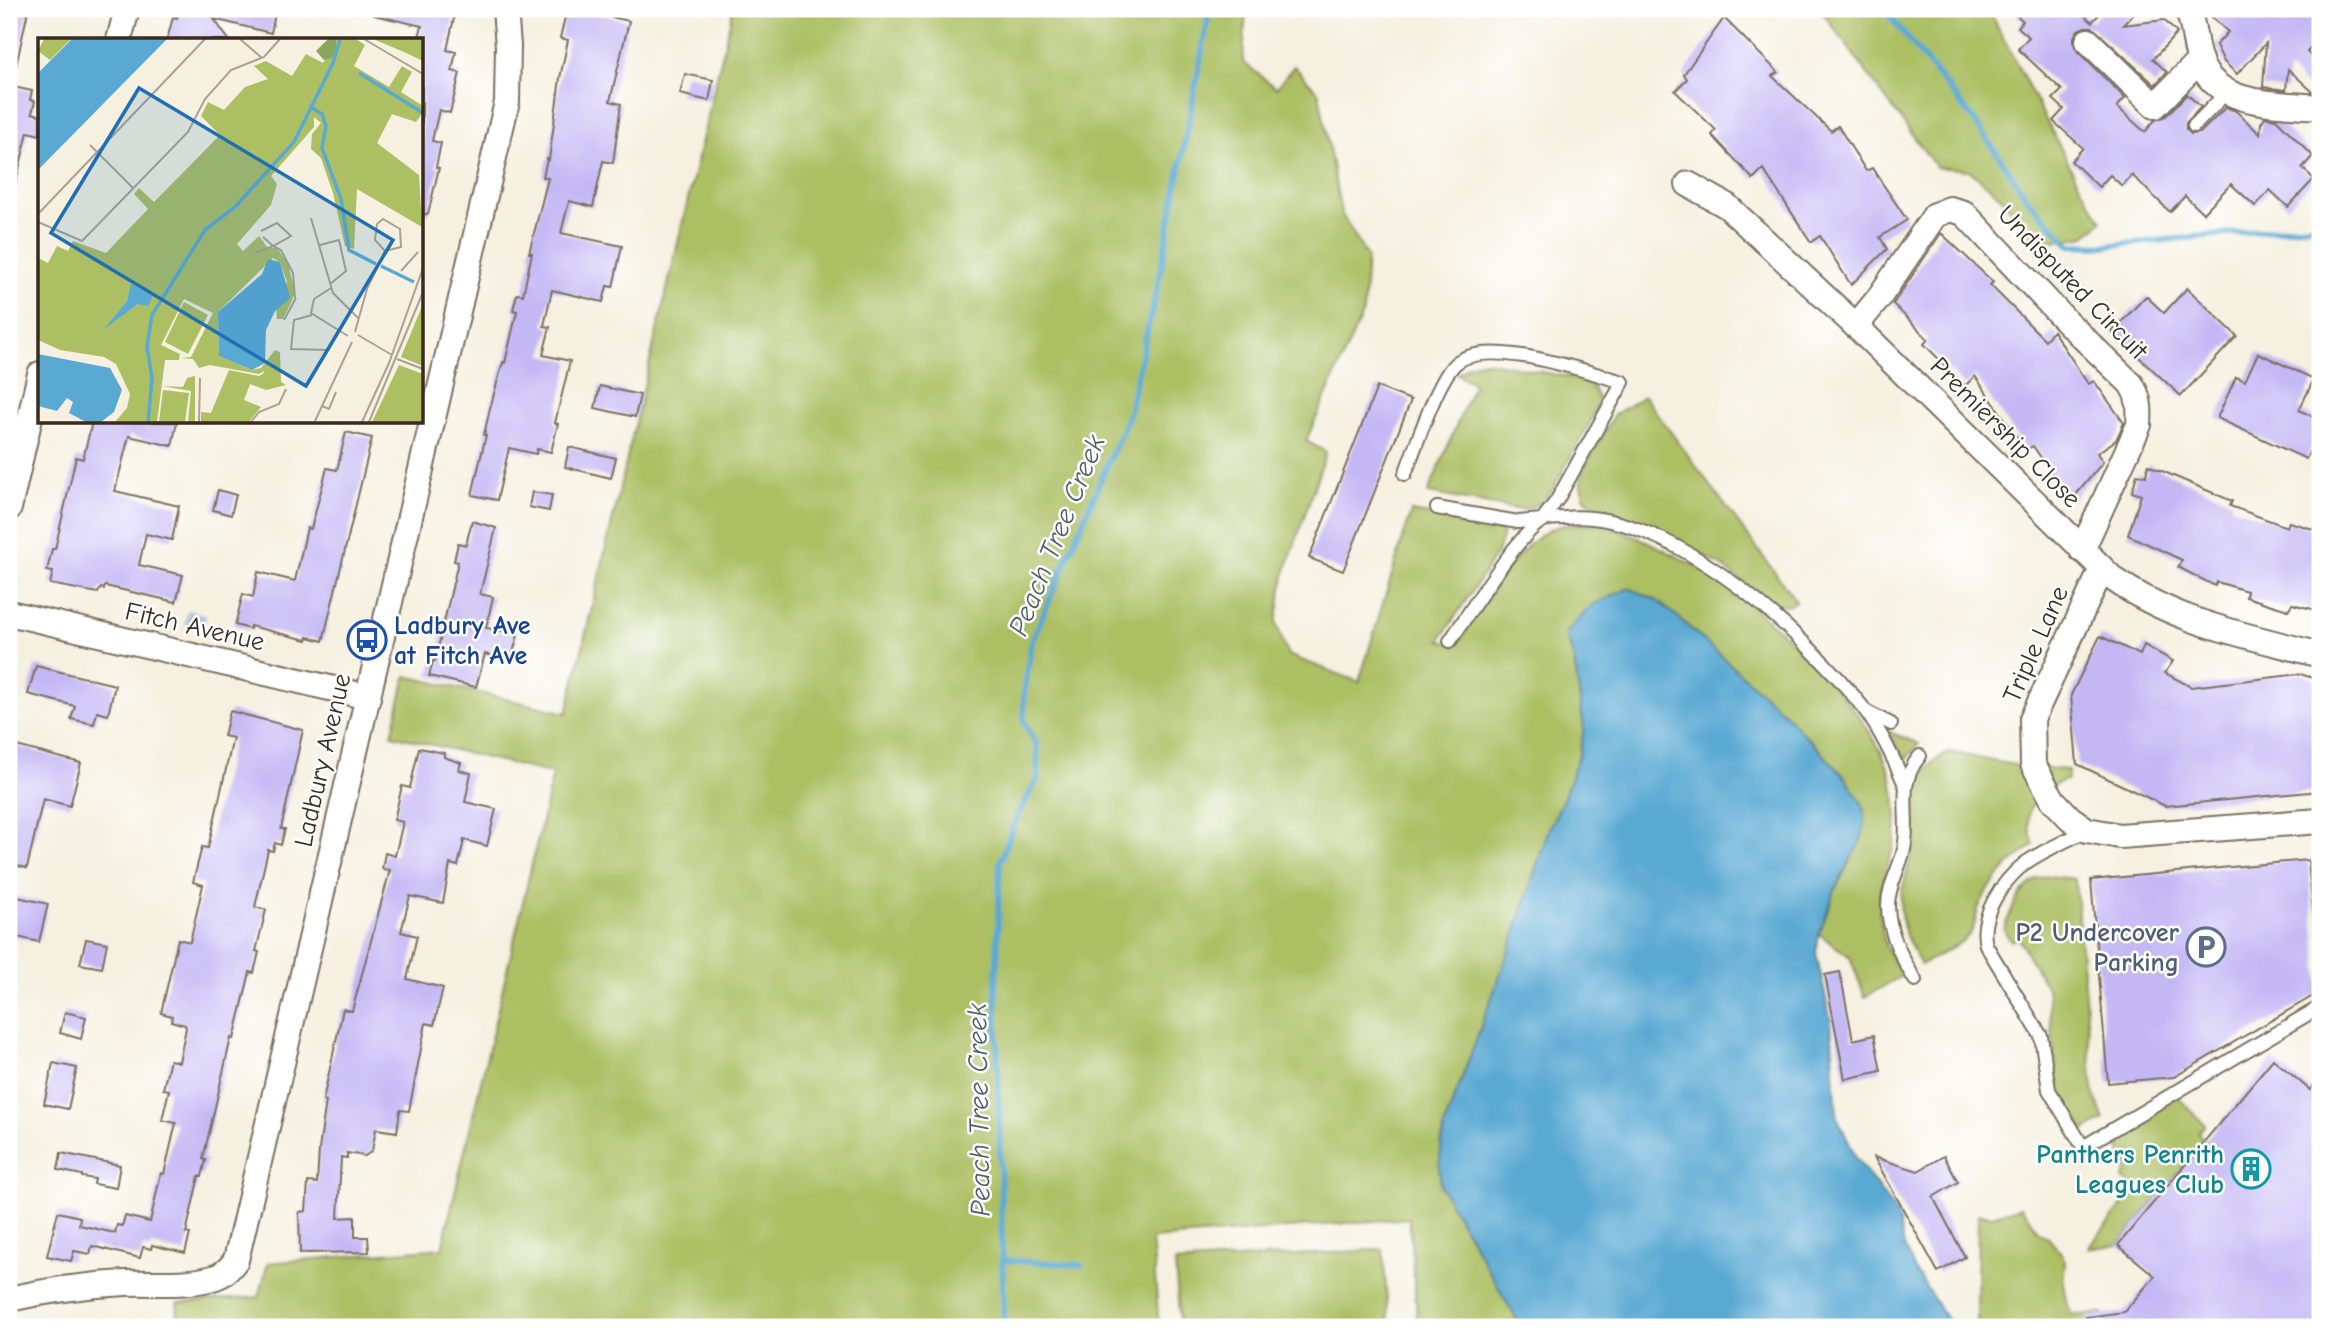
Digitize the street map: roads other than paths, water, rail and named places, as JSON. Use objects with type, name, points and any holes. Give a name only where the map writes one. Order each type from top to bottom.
[{"type":"street","points":[[120,38],[127,9]]},
{"type":"street","name":"Ladbury Avenue","points":[[9,1300],[55,1289],[205,1279],[224,1274],[236,1260],[507,102],[508,46],[505,9]]},
{"type":"street","points":[[2187,9],[2206,74],[2227,92],[2253,100],[2320,107]]},
{"type":"street","points":[[2088,41],[2155,106],[2200,60]]},
{"type":"street","name":"Premiership Close","points":[[1688,184],[1727,206],[1856,326],[2082,550],[2136,595],[2188,620],[2320,655]]},
{"type":"street","name":"Undisputed Circuit","points":[[1856,326],[1878,299],[1935,215],[1950,209],[1964,213],[2138,394],[2139,425],[2082,550]]},
{"type":"street","points":[[9,508],[38,383]]},
{"type":"street","name":"Triple Lane","points":[[2079,824],[2053,800],[2033,764],[2032,719],[2102,569]]},
{"type":"street","name":"Fitch Avenue","points":[[9,613],[368,697]]},
{"type":"street","points":[[2079,824],[2120,836],[2320,821]]},
{"type":"lane","points":[[2194,127],[2227,92]]},
{"type":"lane","points":[[1405,474],[1440,388],[1454,364],[1475,354],[1499,352],[1548,361],[1623,382],[1557,500],[1542,520],[1515,546],[1450,641]]},
{"type":"lane","points":[[1437,508],[1518,522],[1579,516],[1613,521],[1655,537],[1708,565],[1787,626],[1834,673],[1866,712],[1893,755],[1905,785],[1907,818],[1904,850],[1887,905],[1893,935],[1915,980]]},
{"type":"lane","points":[[1866,712],[1891,724]]},
{"type":"lane","points":[[1905,785],[1912,766],[1920,757]]},
{"type":"lane","points":[[2079,824],[2023,865],[1994,900],[1983,934],[1986,945],[2041,1036],[2049,1090],[2083,1147],[2320,1007]]},
{"type":"water","points":[[1629,588],[1656,600],[1679,618],[1784,713],[1846,778],[1863,805],[1865,821],[1861,840],[1835,890],[1819,934],[1816,953],[1831,1022],[1837,1117],[1856,1158],[1898,1217],[1904,1246],[1916,1272],[1952,1327],[1521,1327],[1441,1187],[1439,1167],[1444,1127],[1513,940],[1549,828],[1562,802],[1579,755],[1584,728],[1574,660],[1566,633],[1592,605]]},
{"type":"waterway","name":"Peach Tree Creek","points":[[1004,1327],[996,989],[1000,863],[1017,816],[1038,779],[1037,745],[1024,722],[1024,694],[1032,641],[1128,416],[1160,274],[1210,9]]},
{"type":"waterway","points":[[1884,9],[1974,120],[2030,202],[2070,245],[2103,246],[2320,225]]},
{"type":"waterway","points":[[1003,1260],[1081,1265]]},
{"type":"place","name":"Ladbury Ave at Fitch Ave","points":[[367,640]]},
{"type":"place","name":"P2 Undercover Parking","points":[[2206,947]]},
{"type":"place","name":"Panthers Penrith Leagues Club","points":[[2251,1169]]}]
